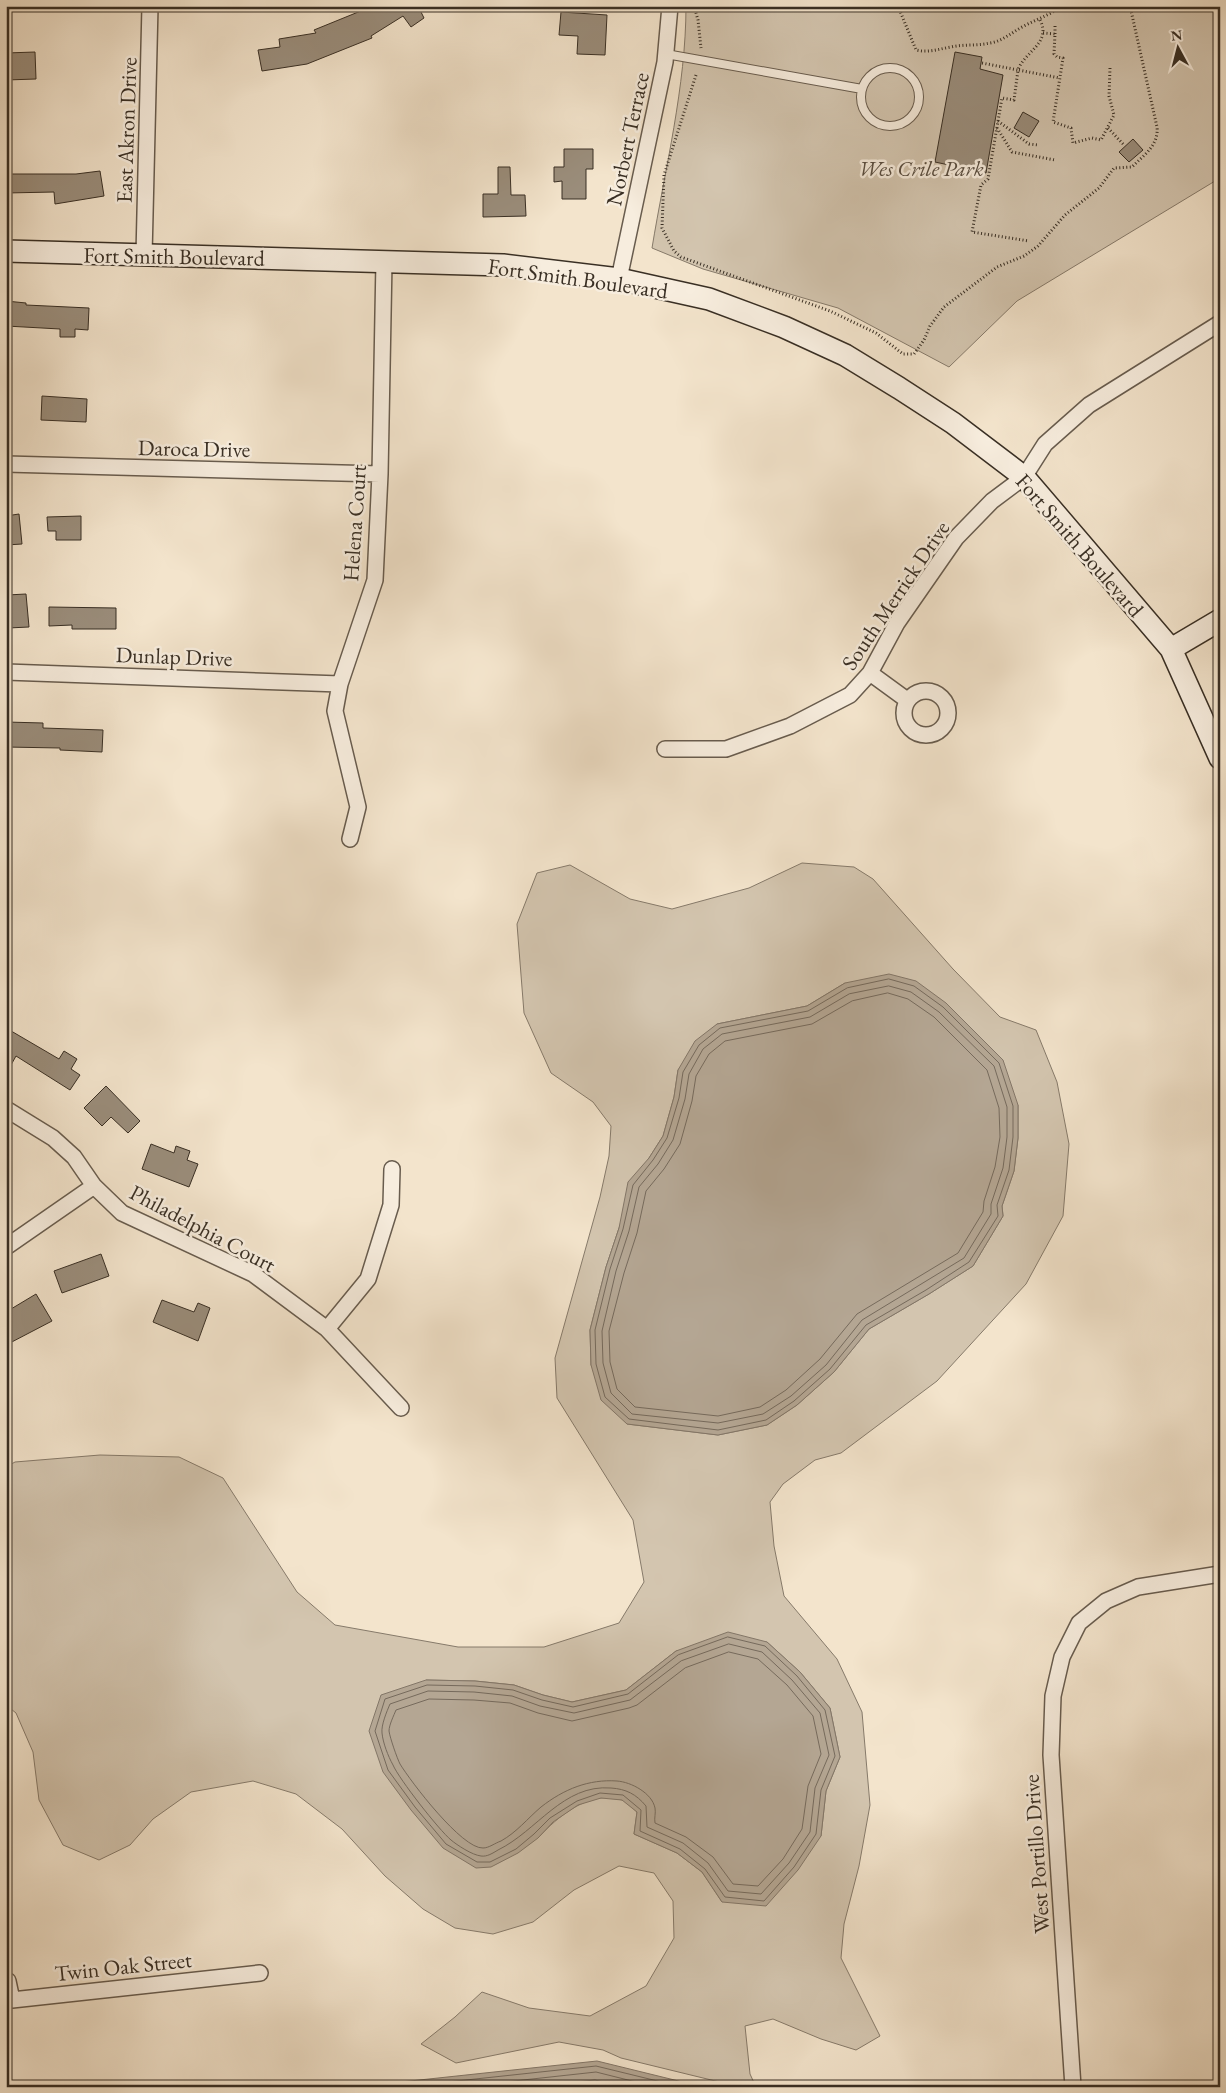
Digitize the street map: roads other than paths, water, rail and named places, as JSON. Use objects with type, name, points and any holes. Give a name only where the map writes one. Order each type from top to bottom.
[{"type":"street","name":"East Akron Drive","points":[[144,255],[150,6]]},
{"type":"street","name":"Norbert Terrace","points":[[619,279],[666,54],[670,6]]},
{"type":"street","name":"Fort Smith Boulevard","points":[[6,251],[503,265],[619,279],[709,299],[784,327],[845,355],[953,423],[1024,477],[1171,649],[1220,758]]},
{"type":"street","name":"Helena Court","points":[[350,839],[358,807],[335,711],[340,684],[374,580],[380,474],[384,261]]},
{"type":"street","name":"South Merrick Drive","points":[[665,749],[726,749],[790,726],[850,696],[870,673],[897,623],[956,538],[992,501],[1024,477],[1045,444],[1088,405],[1220,323]]},
{"type":"street","name":"Daroca Drive","points":[[6,464],[380,474]]},
{"type":"street","points":[[1171,649],[1220,620]]},
{"type":"street","name":"Dunlap Drive","points":[[6,672],[340,684]]},
{"type":"street","points":[[870,673],[907,700]]},
{"type":"street","name":"Philadelphia Court","points":[[6,1109],[54,1138],[74,1157],[94,1186],[122,1212],[253,1274],[327,1329],[401,1408]]},
{"type":"street","points":[[327,1329],[368,1279],[391,1205],[392,1169]]},
{"type":"street","points":[[6,1247],[94,1186]]},
{"type":"street","name":"West Portillo Drive","points":[[1072,2087],[1051,1755],[1052,1696],[1062,1657],[1078,1623],[1106,1601],[1138,1587],[1220,1574]]},
{"type":"street","name":"Twin Oak Street","points":[[6,1981],[8,1981],[12,2000],[260,1973]]},
{"type":"lane","points":[[666,54],[862,89]]},
{"type":"lane","points":[[888,68],[897,69],[906,72],[917,86],[918,106],[914,115],[906,122],[897,126],[877,124],[868,117],[863,109],[862,89],[872,74],[888,68]]},
{"type":"water","points":[[889,974],[916,981],[946,1003],[1003,1060],[1018,1105],[1018,1138],[1014,1171],[1002,1206],[1003,1216],[973,1266],[869,1329],[834,1372],[797,1405],[767,1425],[718,1435],[627,1424],[601,1400],[591,1365],[590,1330],[606,1267],[619,1228],[628,1182],[649,1158],[663,1136],[674,1097],[678,1070],[695,1041],[717,1024],[807,1006],[845,983]]},
{"type":"water","points":[[728,1632],[767,1642],[800,1672],[830,1708],[840,1757],[826,1791],[821,1836],[798,1870],[766,1906],[722,1902],[702,1872],[677,1853],[634,1834],[637,1812],[622,1800],[601,1798],[578,1805],[553,1822],[538,1838],[518,1853],[491,1867],[476,1868],[443,1848],[411,1810],[383,1772],[369,1731],[381,1695],[426,1680],[475,1681],[514,1685],[572,1702],[626,1690],[676,1651]]},
{"type":"water","points":[[597,2061],[703,2087],[354,2087]]},
{"type":"park label","name":"Wes Crile Park","points":[[921,168]]}]
